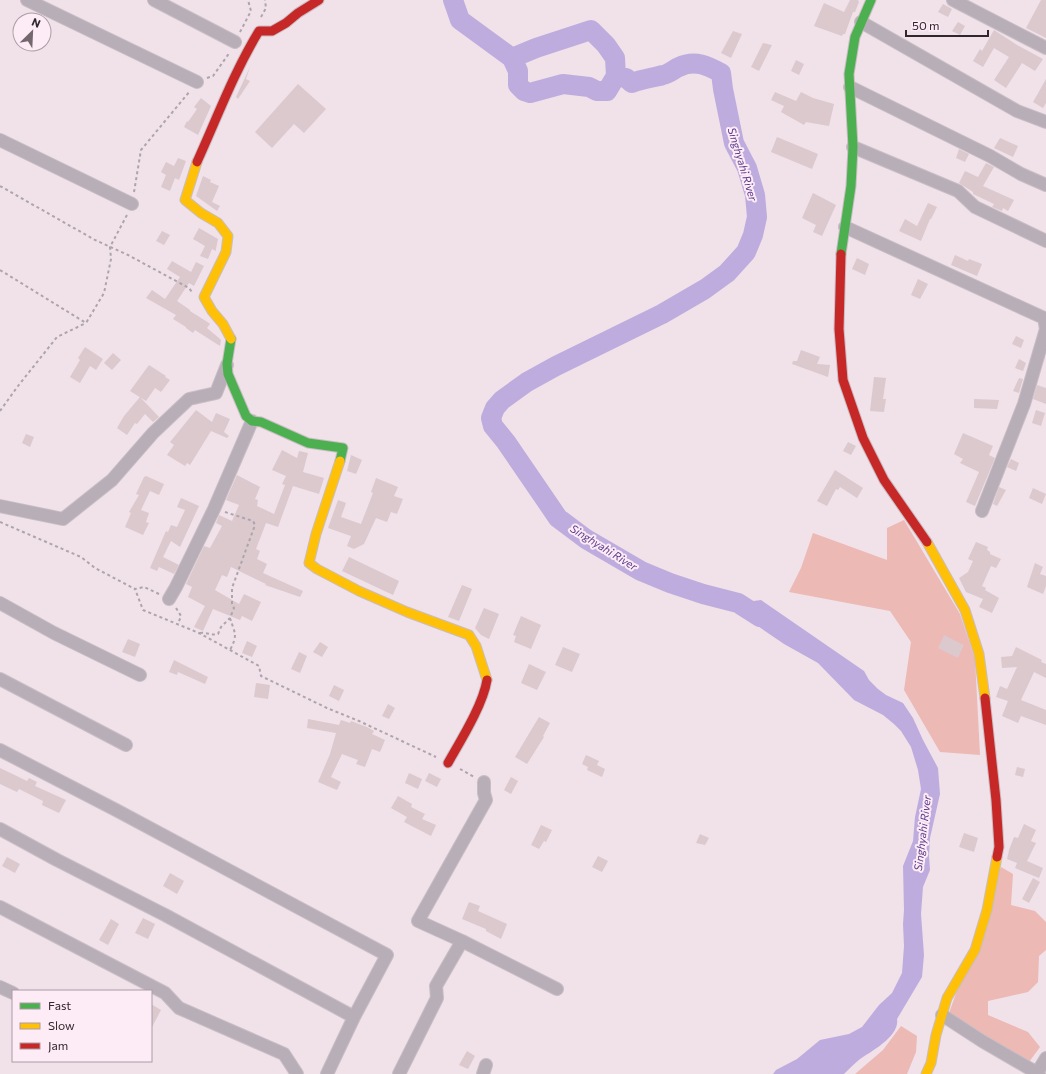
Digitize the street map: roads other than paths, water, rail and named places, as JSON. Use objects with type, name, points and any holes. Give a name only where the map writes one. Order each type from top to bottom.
[{"type":"street","points":[[27,0],[197,82]]},
{"type":"street","points":[[154,0],[235,42]]},
{"type":"street","points":[[0,506],[63,519],[112,480],[153,434],[189,400],[216,393],[227,364],[231,338],[204,297],[226,252],[228,236],[218,223],[185,200],[194,169],[220,112],[224,99],[248,49],[259,31],[272,31],[319,0]]},
{"type":"street","points":[[871,0],[854,37],[849,74],[853,148],[851,186],[841,256],[839,329],[843,380],[863,438],[884,480],[930,547],[965,610],[978,654],[988,721],[999,847],[987,910],[975,950],[947,998],[926,1074]]},
{"type":"street","points":[[953,0],[1046,48]]},
{"type":"street","points":[[862,22],[1017,111],[1046,122]]},
{"type":"street","points":[[850,87],[990,156],[1021,174],[1046,185]]},
{"type":"street","points":[[0,140],[132,204]]},
{"type":"street","points":[[853,148],[958,191],[975,207],[1046,241]]},
{"type":"street","points":[[845,227],[1044,318],[1046,329],[1043,352],[982,511]]},
{"type":"street","points":[[227,364],[228,374],[246,416],[252,421],[261,422],[308,443],[343,448],[311,551],[309,563],[317,569],[359,591],[469,635],[476,646],[487,680],[485,689],[471,722],[448,763]]},
{"type":"street","points":[[169,599],[214,509],[252,421]]},
{"type":"street","points":[[0,603],[54,633],[140,674]]},
{"type":"street","points":[[0,679],[126,745]]},
{"type":"street","points":[[0,750],[388,955],[354,1017],[327,1074]]},
{"type":"street","points":[[484,782],[484,793],[486,800],[418,921],[462,941],[557,989]]},
{"type":"street","points":[[0,829],[165,915],[354,1017]]},
{"type":"street","points":[[0,907],[166,993],[179,1008],[284,1054],[297,1074]]},
{"type":"street","points":[[399,1074],[437,998],[436,986],[462,941]]},
{"type":"street","points":[[0,987],[12,993]]},
{"type":"street","points":[[942,1015],[982,1041],[1038,1074],[1046,1058]]},
{"type":"water","points":[[761,600],[864,671],[869,680],[886,695],[903,703],[913,718],[938,768],[940,794],[930,838],[930,870],[923,887],[921,914],[924,955],[922,977],[897,1019],[897,1025],[890,1037],[860,1059],[844,1074],[773,1074],[776,1070],[797,1059],[820,1040],[849,1034],[862,1027],[879,1005],[892,993],[902,973],[904,946],[903,866],[913,841],[915,817],[921,789],[918,770],[911,747],[901,731],[894,724],[883,715],[854,700],[818,663],[784,644],[746,618],[738,603]]},
{"type":"waterway","name":"Singhyahi River","points":[[453,0],[460,20],[512,58],[536,48],[591,30],[606,45],[615,58],[616,76],[626,78],[632,83],[669,73],[679,67],[690,64],[701,64],[721,73],[734,143],[747,168],[755,195],[757,217],[753,235],[746,252],[727,273],[705,289],[662,314],[556,366],[527,382],[502,400],[495,408],[491,418],[493,426],[506,442],[558,518],[586,539],[641,571],[703,594],[738,603],[760,617]]},
{"type":"waterway","name":"Singhyahi River","points":[[512,58],[518,71],[518,85],[524,91],[530,93],[563,84],[589,87],[597,91],[607,91],[616,76]]}]
